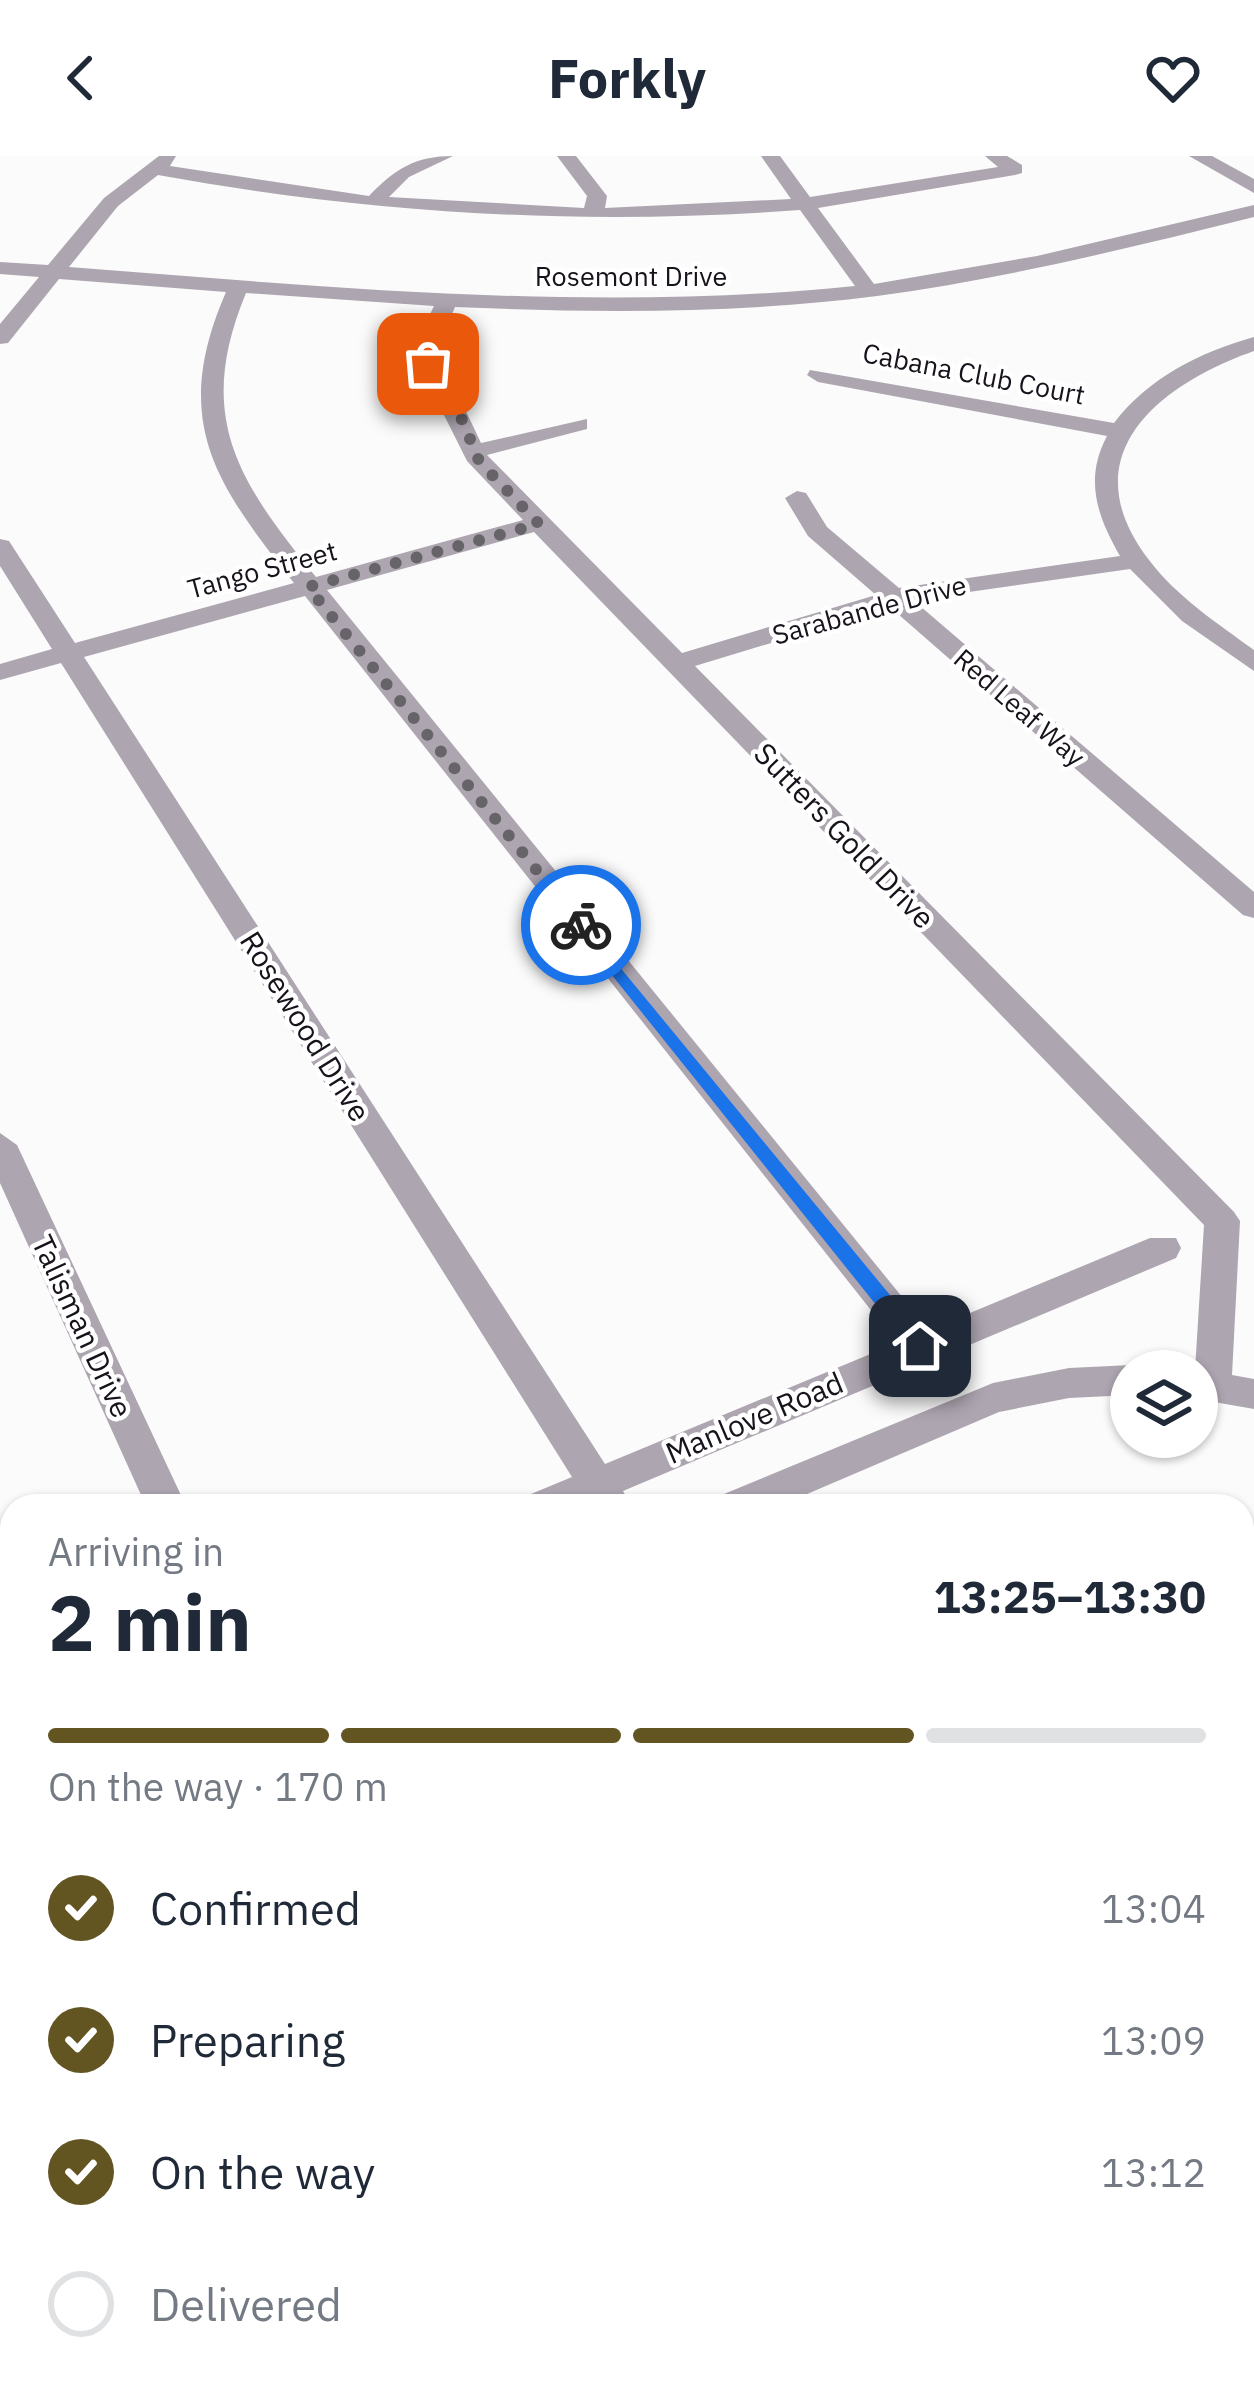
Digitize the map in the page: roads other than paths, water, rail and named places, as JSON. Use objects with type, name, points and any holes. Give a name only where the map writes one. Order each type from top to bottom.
[{"type":"street","points":[[0,338],[110,202],[172,156]]},
{"type":"street","points":[[376,199],[403,173],[444,156]]},
{"type":"street","points":[[566,156],[597,196],[595,212]]},
{"type":"street","points":[[770,156],[868,291]]},
{"type":"street","points":[[152,168],[288,192],[595,212],[904,192],[1015,169],[994,156]]},
{"type":"street","points":[[1198,156],[1254,187]]},
{"type":"street","points":[[1227,156],[1254,171]]},
{"type":"street","name":"Rosemont Drive","points":[[0,268],[448,299],[651,304],[868,291],[1024,266],[1254,212]]},
{"type":"street","points":[[239,285],[213,355],[212,414],[218,444],[242,501],[920,1346]]},
{"type":"street","name":"Sutters Gold Drive","points":[[448,299],[426,355],[431,373],[458,410],[473,452],[677,664],[1238,1214],[1212,1350]]},
{"type":"street","points":[[1254,344],[1166,382],[1118,431],[1107,462],[1108,504],[1136,561],[1180,607],[1254,663]]},
{"type":"street","name":"Cabana Club Court","points":[[818,375],[1118,431]]},
{"type":"street","points":[[473,452],[579,424]]},
{"type":"street","name":"Red Leaf Way","points":[[796,498],[817,532],[1254,908]]},
{"type":"street","name":"Tango Street","points":[[0,672],[539,524]]},
{"type":"street","name":"Rosewood Drive","points":[[0,546],[604,1494]]},
{"type":"street","name":"Sarabande Drive","points":[[677,664],[957,583],[1136,561]]},
{"type":"street","name":"Talisman Drive","points":[[0,1145],[160,1494]]},
{"type":"street","name":"Manlove Road","points":[[607,1494],[920,1346],[1162,1248]]},
{"type":"street","points":[[766,1494],[993,1398],[1069,1383],[1110,1381]]},
{"type":"street","points":[[1218,1387],[1254,1394]]}]
